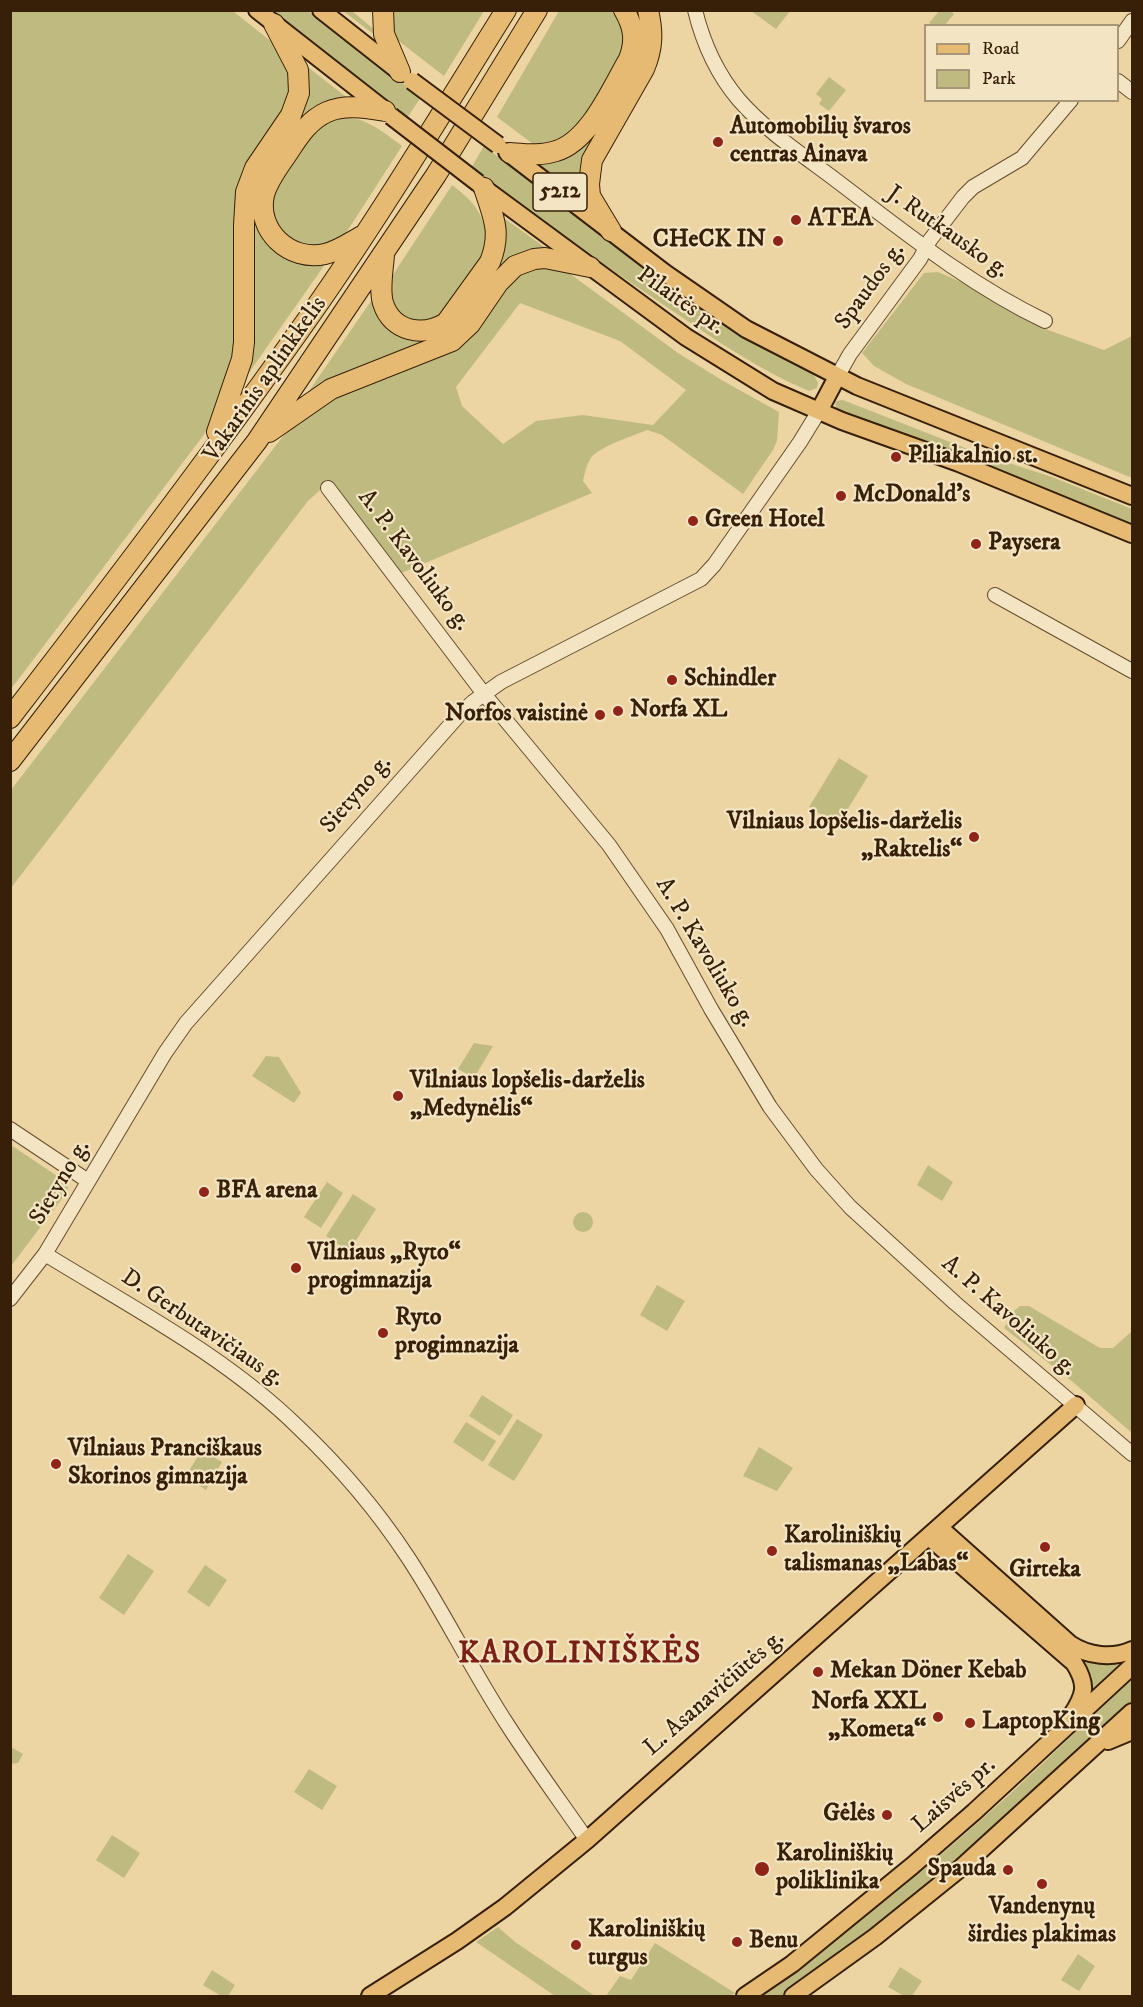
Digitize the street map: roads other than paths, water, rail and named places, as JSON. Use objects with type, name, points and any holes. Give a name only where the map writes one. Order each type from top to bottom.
[{"type":"highway","points":[[383,10],[384,34],[406,76]]},
{"type":"highway","name":"Vakarinis aplinkkelis","points":[[10,718],[132,559],[298,333],[365,234],[506,10]]},
{"type":"highway","points":[[504,149],[530,155],[554,152],[574,143],[589,128],[633,49],[633,30],[624,10]]},
{"type":"highway","points":[[611,231],[590,196],[589,171],[596,150],[649,57],[652,34],[648,10]]},
{"type":"highway","name":"Vakarinis aplinkkelis","points":[[10,761],[257,441],[384,255],[537,13]]},
{"type":"highway","points":[[210,452],[242,359],[246,192],[255,168],[291,115],[298,93],[298,70],[274,24]]},
{"type":"highway","points":[[365,234],[324,254],[306,255],[295,252],[285,247],[270,231],[265,220],[263,197],[272,176],[298,138],[317,117],[339,108],[359,107],[388,113]]},
{"type":"highway","points":[[384,255],[381,292],[383,303],[394,320],[401,327],[422,332],[446,324],[490,262],[494,251],[496,225],[481,185]]},
{"type":"highway","points":[[257,441],[331,389],[452,341],[461,335],[498,283],[515,266],[534,259],[545,258],[590,267]]},
{"type":"main road","name":"Pilaitės pr.","points":[[257,10],[590,267],[686,337],[773,391],[819,411],[959,463],[1132,534]]},
{"type":"main road","name":"Pilaitės pr.","points":[[321,10],[692,293],[746,329],[837,377],[1132,496]]},
{"type":"main road","points":[[819,411],[837,377]]},
{"type":"main road","name":"L. Asanavičiūtės g.","points":[[370,1996],[457,1941],[505,1907],[586,1840],[1076,1405]]},
{"type":"main road","points":[[934,1532],[1081,1651],[1103,1655],[1132,1650]]},
{"type":"main road","points":[[934,1532],[1074,1662],[1083,1679],[1083,1690],[1081,1701],[1062,1732]]},
{"type":"main road","name":"Laisvės pr.","points":[[744,1996],[792,1964],[912,1866],[1062,1732],[1132,1665]]},
{"type":"main road","points":[[793,1996],[954,1874],[1132,1712]]},
{"type":"main road","points":[[1094,1748],[1132,1731]]},
{"type":"street","name":"J. Rutkausko g.","points":[[695,10],[701,34],[718,69],[738,99],[754,116],[965,277],[1045,321]]},
{"type":"street","points":[[1119,39],[1132,21]]},
{"type":"street","points":[[1119,82],[1132,92]]},
{"type":"street","name":"Spaudos g.","points":[[837,377],[850,354],[963,196],[973,187],[1022,158],[1069,102]]},
{"type":"street","name":"Sietyno g.","points":[[10,1299],[45,1254],[165,1053],[186,1023],[446,730],[473,702],[512,676],[702,579],[802,440],[819,411]]},
{"type":"street","name":"A. P. Kavoliuko g.","points":[[328,488],[484,694],[590,820],[638,885],[667,929],[711,1009],[770,1107],[816,1168],[850,1207],[946,1295],[1132,1454]]},
{"type":"street","points":[[996,595],[1132,671]]},
{"type":"street","points":[[10,1129],[88,1181]]},
{"type":"street","name":"D. Gerbutavičiaus g.","points":[[45,1254],[183,1339],[245,1381],[298,1426],[338,1467],[375,1510],[408,1557],[507,1724],[586,1840]]},
{"type":"place","name":"Automobilių švaros centras Ainava","points":[[718,142]]},
{"type":"place","name":"ATEA","points":[[796,220]]},
{"type":"place","name":"CHeCK IN","points":[[778,241]]},
{"type":"place","name":"Piliakalnio st.","points":[[896,457]]},
{"type":"place","name":"McDonald's","points":[[841,496]]},
{"type":"place","name":"Green Hotel","points":[[693,521]]},
{"type":"place","name":"Paysera","points":[[976,544]]},
{"type":"place","name":"Schindler","points":[[672,680]]},
{"type":"place","name":"Norfa XL","points":[[618,711]]},
{"type":"place","name":"Norfos vaistinė","points":[[600,715]]},
{"type":"place","name":"Vilniaus lopšelis-darželis „Raktelis“","points":[[974,837]]},
{"type":"place","name":"Vilniaus lopšelis-darželis „Medynėlis“","points":[[398,1096]]},
{"type":"place","name":"BFA arena","points":[[204,1192]]},
{"type":"place","name":"Vilniaus „Ryto“ progimnazija","points":[[296,1268]]},
{"type":"place","name":"Ryto progimnazija","points":[[383,1333]]},
{"type":"place","name":"Vilniaus Pranciškaus Skorinos gimnazija","points":[[56,1464]]},
{"type":"place","name":"Girteka","points":[[1045,1547]]},
{"type":"place","name":"Karoliniškių talismanas „Labas“","points":[[772,1551]]},
{"type":"place","name":"Mekan Döner Kebab","points":[[818,1672]]},
{"type":"place","name":"Norfa XXL „Kometa“","points":[[938,1717]]},
{"type":"place","name":"LaptopKing","points":[[970,1723]]},
{"type":"place","name":"Gėlės","points":[[887,1815]]},
{"type":"place","name":"Karoliniškių poliklinika","points":[[762,1869]]},
{"type":"place","name":"Spauda","points":[[1008,1870]]},
{"type":"place","name":"Vandenynų širdies plakimas","points":[[1042,1884]]},
{"type":"place","name":"Benu","points":[[737,1942]]},
{"type":"place","name":"Karoliniškių turgus","points":[[576,1945]]},
{"type":"district","name":"KAROLINIŠKĖS","points":[[580,1656]]}]
